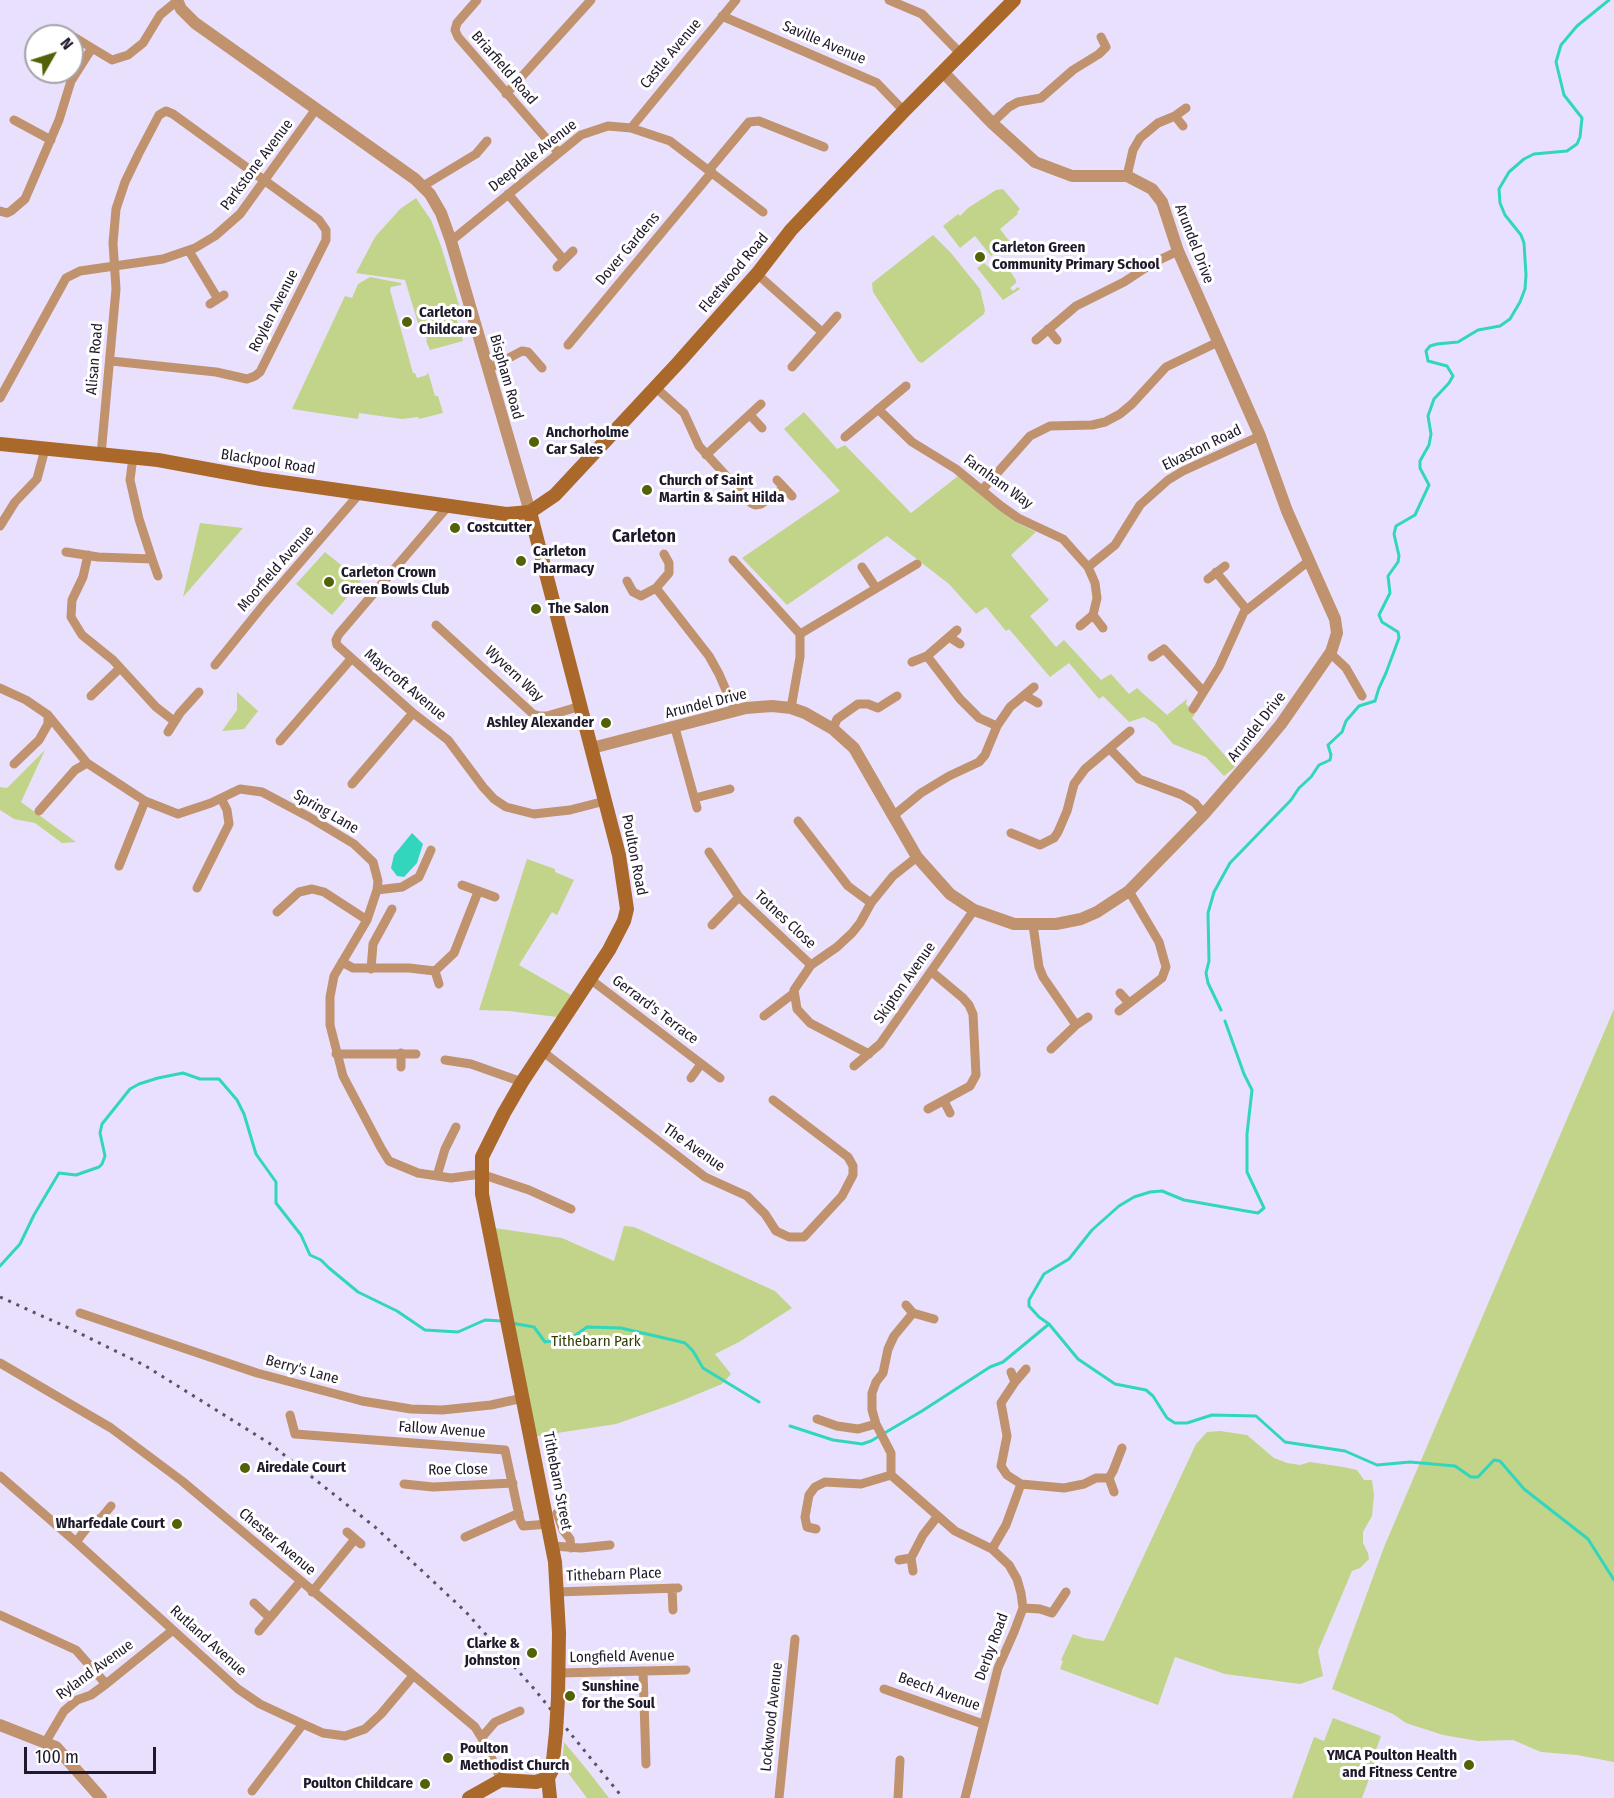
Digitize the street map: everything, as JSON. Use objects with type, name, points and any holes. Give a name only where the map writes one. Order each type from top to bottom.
[{"type":"main road","name":"Fleetwood Road","points":[[530,512],[555,495],[756,274],[791,230],[1014,0]]},
{"type":"main road","name":"Blackpool Road","points":[[0,444],[133,457],[360,494],[506,514],[530,512]]},
{"type":"main road","name":"Poulton Road","points":[[481,1174],[483,1152],[522,1082],[609,950],[624,921],[627,909],[620,855],[530,512]]},
{"type":"main road","name":"Tithebarn Street","points":[[481,1174],[482,1194],[553,1546],[559,1673],[552,1770],[542,1780],[549,1798]]},
{"type":"main road","points":[[469,1798],[501,1780],[542,1780]]},
{"type":"street","name":"Briarfield Road","points":[[477,0],[457,23],[455,30],[458,38],[558,152]]},
{"type":"street","points":[[506,94],[591,0]]},
{"type":"street","name":"Castle Avenue","points":[[631,128],[736,0]]},
{"type":"street","points":[[889,0],[922,14],[961,54]]},
{"type":"street","points":[[84,43],[112,60],[128,55],[143,43],[160,15],[177,1]]},
{"type":"street","name":"Bispham Road","points":[[177,1],[195,23],[423,186],[441,213],[451,241],[530,512]]},
{"type":"street","name":"Saville Avenue","points":[[722,16],[877,83],[904,111]]},
{"type":"street","points":[[1101,37],[1106,47]]},
{"type":"street","points":[[992,123],[1018,102],[1041,98],[1062,78],[1106,47],[1116,43]]},
{"type":"street","points":[[0,211],[7,213],[25,199],[59,120],[71,81],[92,48]]},
{"type":"street","name":"Arundel Drive","points":[[592,748],[735,711],[760,706],[790,708],[819,720],[854,748],[917,857],[950,894],[974,910],[1014,924],[1056,924],[1081,919],[1097,912],[1129,891],[1204,814],[1281,724],[1330,653],[1337,633],[1336,623],[1287,511],[1260,436],[1178,251],[1162,202],[1152,189],[1127,176],[1072,176],[1051,170],[1026,155],[942,72]]},
{"type":"street","points":[[1127,176],[1133,150],[1140,138],[1158,123],[1176,116],[1186,108]]},
{"type":"street","name":"Parkstone Avenue","points":[[0,398],[66,278],[80,271],[164,260],[189,251],[226,228],[240,214],[265,181],[316,109]]},
{"type":"street","name":"Alisan Road","points":[[101,455],[116,289],[113,230],[116,208],[139,153],[162,111],[173,114],[265,181]]},
{"type":"street","points":[[1176,116],[1183,126]]},
{"type":"street","points":[[14,120],[51,140]]},
{"type":"street","name":"Dover Gardens","points":[[568,345],[749,122],[759,121],[824,147]]},
{"type":"street","name":"Deepdale Avenue","points":[[451,241],[581,135],[608,126],[631,128],[670,141],[763,212]]},
{"type":"street","points":[[423,186],[476,154],[487,141]]},
{"type":"street","name":"Roylen Avenue","points":[[111,361],[216,372],[247,379],[260,372],[327,235],[319,220],[265,181]]},
{"type":"street","points":[[508,194],[561,264],[573,251]]},
{"type":"street","points":[[189,251],[218,299]]},
{"type":"street","points":[[1036,340],[1076,306],[1124,282],[1152,262],[1178,251]]},
{"type":"street","points":[[756,274],[822,333]]},
{"type":"street","points":[[792,367],[837,316]]},
{"type":"street","points":[[1048,329],[1057,340]]},
{"type":"street","points":[[982,490],[1029,436],[1050,426],[1092,425],[1105,422],[1132,404],[1166,367],[1218,342]]},
{"type":"street","points":[[488,369],[522,351],[528,352],[542,368]]},
{"type":"street","points":[[845,437],[906,386]]},
{"type":"street","points":[[655,387],[684,413],[699,446],[747,500],[755,505],[766,501],[784,488]]},
{"type":"street","points":[[706,455],[761,404]]},
{"type":"street","name":"Farnham Way","points":[[878,410],[912,442],[940,458],[1018,518],[1063,538],[1088,567],[1095,583],[1097,598],[1093,615]]},
{"type":"street","points":[[750,415],[762,428]]},
{"type":"street","name":"Elvaston Road","points":[[1088,567],[1115,545],[1140,505],[1168,480],[1260,436]]},
{"type":"street","points":[[0,526],[15,502],[37,479],[45,449]]},
{"type":"street","points":[[133,457],[129,480],[158,576]]},
{"type":"street","points":[[777,480],[792,496]]},
{"type":"street","name":"Moorfield Avenue","points":[[215,665],[265,603],[360,494]]},
{"type":"street","name":"Maycroft Avenue","points":[[449,505],[339,634],[336,640],[337,645],[413,713],[448,740],[483,787],[494,799],[506,807],[534,814],[570,810],[605,801]]},
{"type":"street","points":[[66,552],[130,560],[152,559]]},
{"type":"street","points":[[627,581],[633,592],[641,596],[656,588],[669,573],[669,563],[664,554]]},
{"type":"street","points":[[87,555],[83,577],[72,600],[71,617],[82,635],[113,660],[156,707],[174,721]]},
{"type":"street","points":[[733,560],[800,634],[800,657],[790,708]]},
{"type":"street","points":[[1192,709],[1219,667],[1240,618],[1310,560]]},
{"type":"street","points":[[800,634],[917,564]]},
{"type":"street","points":[[1208,579],[1225,566]]},
{"type":"street","points":[[862,567],[876,588]]},
{"type":"street","points":[[1216,572],[1247,610]]},
{"type":"street","points":[[656,588],[709,656],[735,711]]},
{"type":"street","points":[[1080,626],[1093,615],[1103,628]]},
{"type":"street","name":"Wyvern Way","points":[[436,625],[533,714],[548,716],[581,706]]},
{"type":"street","points":[[912,662],[927,656],[953,633],[960,644]]},
{"type":"street","points":[[1152,657],[1164,649],[1203,691]]},
{"type":"street","points":[[1330,653],[1346,668],[1362,696]]},
{"type":"street","points":[[927,656],[960,699],[979,718],[997,726]]},
{"type":"street","points":[[280,741],[351,658]]},
{"type":"street","points":[[91,696],[120,668]]},
{"type":"street","points":[[893,816],[921,793],[979,762],[985,755],[997,726],[1010,707],[1034,687]]},
{"type":"street","name":"Spring Lane","points":[[0,688],[26,700],[48,715],[87,763],[145,801],[178,814],[240,789],[262,792],[354,844],[373,862],[378,881],[377,890],[367,920],[334,976],[330,997],[330,1025],[343,1076],[390,1161],[418,1173],[437,1176],[451,1178],[481,1174]]},
{"type":"street","points":[[168,732],[174,721],[199,692]]},
{"type":"street","points":[[1024,695],[1038,703]]},
{"type":"street","points":[[833,729],[837,719],[858,704],[868,704],[878,708],[897,696]]},
{"type":"street","points":[[352,784],[413,713]]},
{"type":"street","points":[[14,764],[39,740],[48,724],[48,715]]},
{"type":"street","points":[[675,728],[696,802],[730,789]]},
{"type":"street","points":[[1011,833],[1040,850],[1054,838],[1074,784],[1086,769],[1130,731]]},
{"type":"street","points":[[1110,749],[1138,779],[1182,795],[1195,803],[1204,814]]},
{"type":"street","points":[[39,811],[75,771],[87,763]]},
{"type":"street","points":[[197,888],[229,824],[227,810],[221,798]]},
{"type":"street","points":[[119,866],[145,801]]},
{"type":"street","points":[[798,821],[805,840],[848,886],[871,903]]},
{"type":"street","points":[[377,890],[402,887],[419,877],[431,850]]},
{"type":"street","name":"Totnes Close","points":[[709,852],[739,897],[811,965]]},
{"type":"street","points":[[869,1054],[810,1023],[797,1009],[794,993],[798,982],[811,965],[837,947],[852,933],[871,903],[893,876],[917,857]]},
{"type":"street","points":[[711,873],[721,871]]},
{"type":"street","points":[[462,885],[495,897]]},
{"type":"street","points":[[277,912],[298,892],[312,889],[324,892],[367,920]]},
{"type":"street","points":[[1119,1011],[1162,978],[1166,967],[1159,942],[1129,891]]},
{"type":"street","points":[[435,971],[454,953],[478,892]]},
{"type":"street","name":"Totnes Close","points":[[712,925],[739,897]]},
{"type":"street","points":[[371,969],[373,944],[392,909]]},
{"type":"street","name":"Skipton Avenue","points":[[854,1066],[880,1044],[974,910]]},
{"type":"street","points":[[1033,925],[1039,967],[1043,977],[1076,1025]]},
{"type":"street","points":[[342,962],[353,968],[409,968],[435,971]]},
{"type":"street","points":[[435,971],[439,984]]},
{"type":"street","points":[[928,1108],[970,1086],[976,1075],[973,1014],[963,998],[932,972]]},
{"type":"street","name":"Gerrard's Terrace","points":[[590,979],[720,1078]]},
{"type":"street","points":[[764,1016],[794,993]]},
{"type":"street","points":[[1119,993],[1129,1004]]},
{"type":"street","points":[[1051,1049],[1088,1017]]},
{"type":"street","name":"The Avenue","points":[[542,1051],[705,1177],[747,1196],[765,1214],[776,1231],[789,1237],[804,1237],[842,1197],[853,1175],[853,1166],[848,1157],[773,1100]]},
{"type":"street","points":[[401,1053],[401,1067]]},
{"type":"street","points":[[336,1054],[416,1054]]},
{"type":"street","points":[[446,1060],[471,1064],[522,1082]]},
{"type":"street","name":"Gerrard's Terrace","points":[[692,1078],[701,1064]]},
{"type":"street","points":[[974,1079],[984,1084]]},
{"type":"street","points":[[944,1101],[950,1113]]},
{"type":"street","points":[[779,1118],[786,1109]]},
{"type":"street","points":[[437,1176],[456,1127]]},
{"type":"street","points":[[481,1174],[529,1190],[571,1209]]},
{"type":"street","points":[[906,1305],[913,1313],[934,1319]]},
{"type":"street","name":"Berry's Lane","points":[[80,1313],[265,1376],[362,1401],[411,1409],[442,1410],[491,1405],[523,1398]]},
{"type":"street","points":[[913,1313],[894,1336],[888,1349],[883,1373],[872,1393],[872,1410],[877,1426],[891,1453],[891,1475],[955,1531],[992,1549],[1006,1525],[1021,1484]]},
{"type":"street","name":"Chester Avenue","points":[[0,1363],[120,1434],[182,1480],[300,1582],[464,1718],[482,1737],[501,1780]]},
{"type":"street","points":[[1026,1369],[1001,1403],[1007,1436],[1001,1466],[1007,1475],[1021,1484],[1064,1488],[1084,1484],[1096,1478],[1109,1478]]},
{"type":"street","points":[[1011,1372],[1015,1382]]},
{"type":"street","name":"Fallow Avenue","points":[[290,1414],[295,1434],[505,1450],[519,1513]]},
{"type":"street","points":[[817,1419],[837,1426],[858,1429],[877,1426]]},
{"type":"street","points":[[1114,1492],[1109,1478],[1122,1448]]},
{"type":"street","points":[[799,1536],[811,1528],[806,1507],[809,1495],[815,1487],[825,1482],[861,1484],[891,1475]]},
{"type":"street","name":"Rutland Avenue","points":[[0,1476],[238,1689],[260,1704],[323,1733],[345,1736],[365,1729],[413,1676]]},
{"type":"street","name":"Roe Close","points":[[404,1484],[433,1487],[513,1483]]},
{"type":"street","points":[[76,1542],[89,1525],[102,1517],[111,1506]]},
{"type":"street","points":[[465,1536],[519,1513],[524,1526],[549,1524]]},
{"type":"street","points":[[557,1513],[563,1530],[570,1539],[571,1548]]},
{"type":"street","points":[[913,1571],[911,1558],[923,1535],[937,1517]]},
{"type":"street","points":[[312,1592],[355,1538]]},
{"type":"street","points":[[553,1546],[595,1548],[610,1545]]},
{"type":"street","name":"Derby Road","points":[[964,1798],[998,1668],[1023,1608],[1017,1579],[1009,1565],[992,1549]]},
{"type":"street","points":[[899,1560],[911,1558]]},
{"type":"street","points":[[259,1631],[300,1582]]},
{"type":"street","name":"Tithebarn Place","points":[[556,1592],[675,1588],[672,1610]]},
{"type":"street","points":[[1023,1608],[1040,1609],[1052,1613],[1066,1592]]},
{"type":"street","points":[[254,1603],[270,1618]]},
{"type":"street","points":[[0,1615],[76,1650],[106,1684]]},
{"type":"street","name":"Ryland Avenue","points":[[45,1743],[64,1711],[77,1700],[91,1695],[106,1684],[173,1630]]},
{"type":"street","name":"Lockwood Avenue","points":[[779,1798],[795,1639]]},
{"type":"street","name":"Longfield Avenue","points":[[559,1673],[686,1670]]},
{"type":"street","points":[[644,1671],[645,1764]]},
{"type":"street","name":"Beech Avenue","points":[[884,1689],[983,1725]]},
{"type":"street","points":[[482,1737],[495,1722],[520,1711]]},
{"type":"street","points":[[252,1791],[303,1724]]},
{"type":"street","points":[[0,1725],[45,1743],[63,1753],[101,1798]]},
{"type":"street","points":[[898,1798],[900,1760]]},
{"type":"green space","points":[[1003,189],[1020,209],[1018,214],[1000,229],[1010,242],[991,256],[975,236],[960,248],[943,226],[996,190]]},
{"type":"green space","points":[[416,198],[431,220],[441,246],[459,305],[453,307],[463,341],[430,350],[425,333],[421,333],[405,280],[356,273],[375,237],[400,209]]},
{"type":"green space","points":[[933,235],[980,289],[985,310],[984,314],[922,363],[918,361],[873,292],[872,283]]},
{"type":"green space","points":[[1004,262],[1016,280],[1010,288],[1013,291],[1018,287],[1020,289],[1003,300],[977,268],[984,263],[993,271]]},
{"type":"green space","points":[[370,277],[401,283],[401,285],[391,287],[390,290],[413,373],[417,378],[427,375],[428,372],[443,413],[419,419],[418,417],[402,419],[359,413],[358,419],[292,409],[345,296],[352,298],[358,284]]},
{"type":"green space","points":[[804,412],[837,449],[845,445],[911,513],[958,476],[1014,521],[1036,532],[1011,555],[1049,600],[1030,616],[1056,647],[1064,640],[1101,680],[1111,674],[1129,694],[1137,688],[1167,715],[1187,699],[1186,704],[1195,714],[1192,718],[1235,767],[1224,776],[1206,757],[1173,744],[1156,724],[1144,717],[1129,722],[1103,696],[1099,699],[1069,663],[1050,677],[1009,629],[1006,631],[986,607],[976,614],[949,584],[887,536],[787,605],[742,558],[840,491],[784,429]]},
{"type":"green space","points":[[200,523],[243,528],[183,597]]},
{"type":"green space","name":"Carleton Crown Green Bowls Club","points":[[325,552],[361,581],[332,615],[296,584]]},
{"type":"green space","points":[[237,692],[258,711],[244,729],[222,731],[237,710]]},
{"type":"green space","points":[[45,750],[21,802],[76,842],[62,843],[35,823],[14,819],[0,810],[0,787],[7,788]]},
{"type":"green space","points":[[527,859],[555,869],[555,872],[574,880],[557,915],[552,912],[519,965],[571,995],[557,1017],[479,1010]]},
{"type":"green space","points":[[1614,1009],[1614,1762],[1577,1755],[1541,1752],[1513,1740],[1478,1741],[1443,1735],[1406,1723],[1393,1714],[1332,1689],[1384,1547]]},
{"type":"green space","name":"Tithebarn Park","points":[[624,1226],[634,1227],[775,1291],[792,1308],[739,1342],[715,1354],[731,1374],[722,1384],[616,1424],[531,1437],[488,1227],[562,1238],[614,1261]]},
{"type":"green space","points":[[1220,1431],[1247,1435],[1274,1458],[1287,1463],[1300,1465],[1310,1462],[1343,1467],[1357,1470],[1364,1480],[1372,1480],[1374,1495],[1372,1516],[1363,1532],[1363,1543],[1369,1559],[1360,1568],[1352,1571],[1318,1651],[1323,1676],[1300,1684],[1225,1674],[1175,1657],[1158,1705],[1060,1669],[1063,1661],[1061,1660],[1073,1634],[1104,1641],[1196,1444],[1207,1432]]},
{"type":"green space","points":[[1333,1718],[1381,1736],[1373,1758],[1376,1760],[1362,1798],[1292,1798],[1314,1737],[1324,1741]]},
{"type":"green space","points":[[564,1742],[609,1798],[587,1798],[562,1765]]},
{"type":"shaded area","points":[[412,833],[423,844],[417,863],[404,877],[397,876],[391,868],[394,855]]},
{"type":"waterway","points":[[1221,1010],[1208,983],[1206,973],[1209,961],[1208,913],[1214,892],[1230,863],[1291,800],[1319,765],[1330,760],[1328,745],[1342,732],[1346,721],[1359,706],[1375,701],[1399,638],[1398,632],[1382,622],[1379,615],[1390,593],[1388,576],[1398,562],[1399,556],[1394,534],[1396,526],[1415,515],[1429,485],[1420,468],[1420,461],[1429,445],[1431,434],[1428,416],[1434,399],[1453,376],[1447,366],[1428,361],[1426,351],[1430,346],[1458,342],[1478,330],[1500,326],[1510,319],[1520,302],[1525,289],[1526,275],[1524,243],[1521,235],[1505,215],[1500,203],[1499,189],[1509,172],[1524,159],[1534,154],[1567,151],[1577,144],[1582,118],[1564,95],[1556,62],[1561,45],[1577,26],[1609,0]]},
{"type":"waterway","points":[[1049,1324],[1029,1306],[1029,1300],[1044,1274],[1069,1259],[1092,1230],[1119,1206],[1134,1197],[1162,1191],[1184,1200],[1246,1211],[1258,1213],[1264,1208],[1247,1172],[1247,1134],[1252,1090],[1225,1021]]},
{"type":"waterway","points":[[0,1266],[20,1244],[59,1173],[76,1175],[102,1164],[105,1156],[100,1133],[102,1124],[130,1089],[158,1078],[183,1073],[200,1079],[219,1079],[237,1100],[244,1114],[256,1154],[276,1182],[276,1203],[301,1235],[310,1255],[321,1260],[358,1292],[397,1311],[425,1330],[458,1332],[485,1320],[502,1321]]},
{"type":"waterway","points":[[511,1323],[534,1327],[545,1342],[573,1337],[587,1327],[621,1328],[685,1343],[693,1351],[703,1368],[759,1402]]},
{"type":"waterway","points":[[790,1426],[833,1440],[862,1444],[871,1441],[990,1367],[1003,1362],[1049,1324],[1078,1359],[1115,1384],[1146,1390],[1153,1396],[1167,1418],[1175,1423],[1187,1423],[1212,1415],[1256,1416],[1285,1442],[1345,1451],[1377,1465],[1410,1462],[1455,1466],[1471,1477],[1478,1477],[1494,1460],[1500,1461],[1524,1489],[1588,1539],[1614,1580]]},
{"type":"railway","points":[[0,1297],[144,1365],[269,1443],[375,1527],[466,1612],[535,1690],[623,1798]]},
{"type":"place","name":"Carleton Green Community Primary School","points":[[980,257]]},
{"type":"place","name":"Carleton Childcare","points":[[407,322]]},
{"type":"place","name":"Anchorholme Car Sales","points":[[534,442]]},
{"type":"place","name":"Church of Saint Martin & Saint Hilda","points":[[647,490]]},
{"type":"place","name":"Costcutter","points":[[455,528]]},
{"type":"place","name":"Carleton Pharmacy","points":[[521,561]]},
{"type":"place","name":"Carleton Crown Green Bowls Club","points":[[329,582]]},
{"type":"place","name":"The Salon","points":[[536,609]]},
{"type":"place","name":"Ashley Alexander","points":[[606,723]]},
{"type":"place","name":"Airedale Court","points":[[245,1468]]},
{"type":"place","name":"Wharfedale Court","points":[[177,1524]]},
{"type":"place","name":"Clarke & Johnston","points":[[532,1653]]},
{"type":"place","name":"Sunshine for the Soul","points":[[570,1696]]},
{"type":"place","name":"Poulton Methodist Church","points":[[448,1758]]},
{"type":"place","name":"YMCA Poulton Health and Fitness Centre","points":[[1469,1765]]},
{"type":"place","name":"Poulton Childcare","points":[[425,1784]]},
{"type":"district","name":"Carleton","points":[[644,537]]}]
